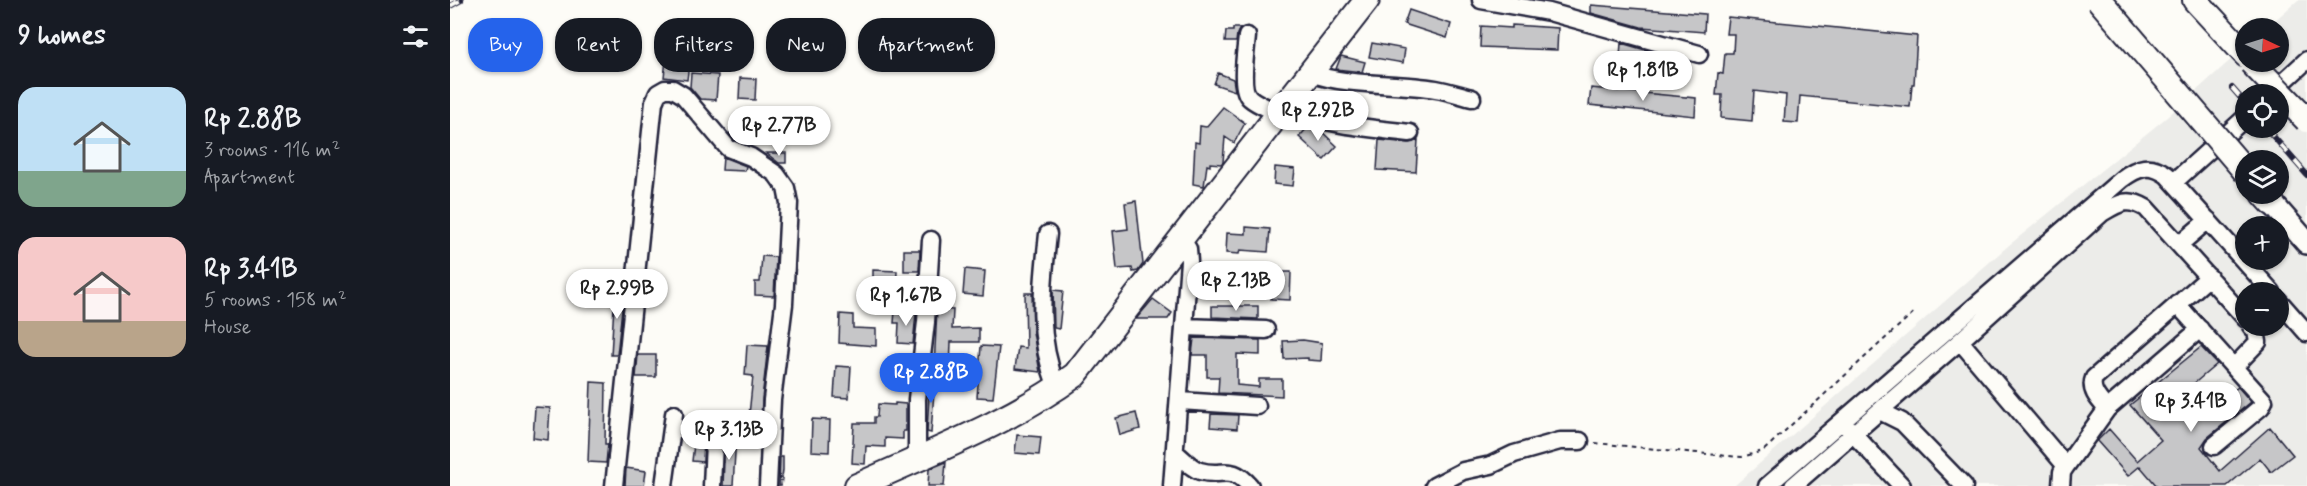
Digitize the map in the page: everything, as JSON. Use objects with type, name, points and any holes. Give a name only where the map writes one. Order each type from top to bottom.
[{"type":"highway","points":[[856,486],[1006,417],[1075,375],[1367,0]]},
{"type":"highway","points":[[2099,0],[2235,159]]},
{"type":"highway","points":[[2195,0],[2235,43]]},
{"type":"highway","points":[[2261,72],[2307,120]]},
{"type":"main road","points":[[2273,204],[2307,243]]},
{"type":"street","points":[[1481,0],[1549,12],[1700,54]]},
{"type":"street","points":[[1247,36],[1244,83],[1245,93],[1251,99],[1282,112],[1308,119],[1410,133]]},
{"type":"street","points":[[2280,84],[2307,60]]},
{"type":"street","points":[[1310,73],[1324,78],[1364,84],[1436,89],[1472,98]]},
{"type":"street","points":[[614,486],[654,102],[658,93],[665,89],[673,89],[683,95],[728,148],[751,157],[776,174],[788,195],[784,304],[772,400],[768,486]]},
{"type":"street","points":[[2174,182],[2235,127]]},
{"type":"street","points":[[1767,486],[1847,427],[2132,172],[2141,167],[2159,170],[2174,182],[2263,282]]},
{"type":"street","points":[[1793,486],[1847,427],[1880,411],[2102,213],[2119,202],[2128,201],[2146,208],[2235,307]]},
{"type":"street","points":[[2180,244],[2208,220]]},
{"type":"street","points":[[1048,234],[1041,299],[1048,366],[1057,388]]},
{"type":"street","points":[[916,458],[916,399],[926,322],[931,240]]},
{"type":"street","points":[[1172,486],[1189,261],[1188,249],[1182,240]]},
{"type":"street","points":[[2107,409],[2094,393],[2092,384],[2094,378],[2209,277]]},
{"type":"street","points":[[2178,304],[2264,397],[2264,404],[2214,446]]},
{"type":"street","points":[[2289,313],[2307,333]]},
{"type":"street","points":[[1185,327],[1266,330]]},
{"type":"street","points":[[2061,486],[2062,472],[2107,409],[2200,329]]},
{"type":"street","points":[[2234,367],[2256,346],[2257,336]]},
{"type":"street","points":[[1960,341],[2066,466]]},
{"type":"street","points":[[1180,401],[1257,406]]},
{"type":"street","points":[[1880,411],[1902,422],[1964,486]]},
{"type":"street","points":[[664,486],[674,414]]},
{"type":"street","points":[[712,486],[715,421]]},
{"type":"street","points":[[1847,427],[1902,486]]},
{"type":"street","points":[[1434,486],[1463,471],[1491,465],[1514,454],[1560,441],[1580,441]]},
{"type":"street","points":[[1176,453],[1198,471],[1240,475],[1250,486]]},
{"type":"path","points":[[1580,441],[1742,457],[1763,451],[1914,312]]},
{"type":"shaded area","points":[[2298,0],[2307,0],[2307,486],[1734,486],[2008,246],[2167,117],[2235,56],[2235,72],[2289,72],[2289,18],[2277,18]]},
{"type":"building","points":[[1591,5],[1705,14],[1704,32],[1641,27],[1591,13]]},
{"type":"building","points":[[1409,10],[1451,24],[1447,38],[1404,24]]},
{"type":"building","points":[[1728,17],[1917,36],[1910,107],[1800,96],[1798,123],[1784,122],[1786,95],[1754,91],[1752,121],[1721,118],[1722,95],[1716,95],[1718,73],[1723,74],[1725,53],[1733,53],[1734,34],[1726,34]]},
{"type":"building","points":[[1512,25],[1558,28],[1557,50],[1480,47],[1481,26],[1512,28]]},
{"type":"building","points":[[1233,28],[1240,28],[1236,42],[1225,42],[1226,31],[1233,31]]},
{"type":"building","points":[[1372,43],[1405,49],[1403,63],[1369,57]]},
{"type":"building","points":[[1621,43],[1673,58],[1673,65],[1633,63],[1633,71],[1619,70]]},
{"type":"building","points":[[1341,56],[1365,62],[1362,72],[1336,69]]},
{"type":"building","points":[[665,72],[688,72],[687,80],[664,77]]},
{"type":"building","points":[[691,73],[718,75],[716,100],[700,99],[690,87]]},
{"type":"building","points":[[1218,73],[1233,79],[1235,91],[1214,84]]},
{"type":"building","points":[[740,78],[756,79],[755,100],[739,99]]},
{"type":"building","points":[[1591,88],[1696,98],[1695,116],[1589,105]]},
{"type":"building","points":[[1223,107],[1245,123],[1234,143],[1225,137],[1223,162],[1207,165],[1204,186],[1193,184],[1195,142],[1199,143],[1200,126],[1206,127]]},
{"type":"building","points":[[1308,127],[1321,131],[1337,146],[1324,160],[1299,137]]},
{"type":"building","points":[[730,133],[744,134],[743,143],[734,139]]},
{"type":"building","points":[[1379,140],[1409,143],[1418,140],[1416,172],[1377,170]]},
{"type":"building","points":[[766,153],[786,153],[786,163],[779,163]]},
{"type":"building","points":[[723,157],[746,166],[745,171],[722,170]]},
{"type":"building","points":[[1275,167],[1295,169],[1293,186],[1274,184]]},
{"type":"building","points":[[1136,201],[1143,264],[1138,271],[1133,272],[1132,268],[1117,269],[1113,231],[1128,229],[1125,203]]},
{"type":"building","points":[[1246,227],[1270,229],[1268,252],[1240,250],[1239,254],[1226,253],[1227,233],[1246,234]]},
{"type":"building","points":[[904,250],[920,250],[919,271],[904,271]]},
{"type":"building","points":[[762,256],[776,257],[774,296],[755,295],[755,282],[760,282]]},
{"type":"building","points":[[965,269],[985,271],[983,296],[963,294]]},
{"type":"building","points":[[873,270],[897,271],[896,292],[873,291]]},
{"type":"building","points":[[1272,272],[1291,272],[1290,300],[1271,299]]},
{"type":"building","points":[[615,289],[624,290],[617,355],[611,355]]},
{"type":"building","points":[[1053,290],[1063,291],[1059,329],[1054,328]]},
{"type":"building","points":[[1025,293],[1032,293],[1033,332],[1040,372],[1015,369],[1018,347],[1026,348]]},
{"type":"building","points":[[1153,299],[1172,313],[1168,319],[1136,319]]},
{"type":"building","points":[[1212,306],[1258,306],[1258,319],[1212,317]]},
{"type":"building","points":[[937,309],[953,310],[952,329],[979,328],[979,342],[951,342],[950,369],[934,368]]},
{"type":"building","points":[[895,311],[916,313],[913,344],[898,343],[899,323],[894,323]]},
{"type":"building","points":[[840,314],[853,315],[853,328],[876,329],[876,346],[839,343]]},
{"type":"building","points":[[1194,338],[1260,340],[1260,355],[1237,354],[1237,385],[1259,387],[1259,379],[1282,379],[1282,396],[1218,393],[1219,377],[1207,377],[1207,355],[1192,355]]},
{"type":"building","points":[[1303,340],[1322,343],[1321,361],[1308,360],[1308,358],[1284,359],[1283,341]]},
{"type":"building","points":[[747,345],[768,346],[760,442],[739,441],[741,414],[749,415],[753,376],[745,375]]},
{"type":"building","points":[[981,346],[999,347],[993,398],[977,397]]},
{"type":"building","points":[[2201,347],[2217,364],[2184,392],[2202,416],[2238,387],[2251,402],[2207,438],[2201,447],[2220,471],[2270,427],[2293,455],[2271,472],[2260,458],[2227,486],[2157,486],[2140,466],[2128,476],[2097,441],[2109,429],[2137,461],[2161,440],[2130,405]]},
{"type":"building","points":[[638,355],[656,355],[656,377],[636,377]]},
{"type":"building","points":[[836,366],[851,367],[849,398],[834,397]]},
{"type":"building","points":[[930,377],[935,377],[931,433],[927,432]]},
{"type":"building","points":[[591,382],[606,383],[605,444],[608,444],[606,463],[588,462]]},
{"type":"building","points":[[895,403],[906,404],[906,431],[903,431],[903,439],[885,438],[885,447],[866,446],[865,464],[852,463],[854,423],[874,423],[878,404],[895,405]]},
{"type":"building","points":[[535,407],[550,408],[548,440],[533,438]]},
{"type":"building","points":[[1136,413],[1140,429],[1120,435],[1116,418]]},
{"type":"building","points":[[1211,414],[1238,415],[1237,429],[1210,427]]},
{"type":"building","points":[[812,419],[830,420],[829,452],[811,451]]},
{"type":"building","points":[[1017,435],[1041,437],[1039,455],[1015,453]]},
{"type":"building","points":[[695,436],[704,437],[703,462],[692,461]]},
{"type":"building","points":[[725,436],[736,436],[733,486],[723,486]]},
{"type":"building","points":[[780,457],[783,457],[783,470],[781,486],[779,486]]},
{"type":"building","points":[[946,462],[944,486],[928,486],[929,469]]},
{"type":"building","points":[[626,468],[646,471],[644,486],[625,486]]},
{"type":"railway","points":[[450,6],[461,0]]},
{"type":"railway","points":[[2232,88],[2235,91]]},
{"type":"railway","points":[[2275,138],[2307,175]]}]
